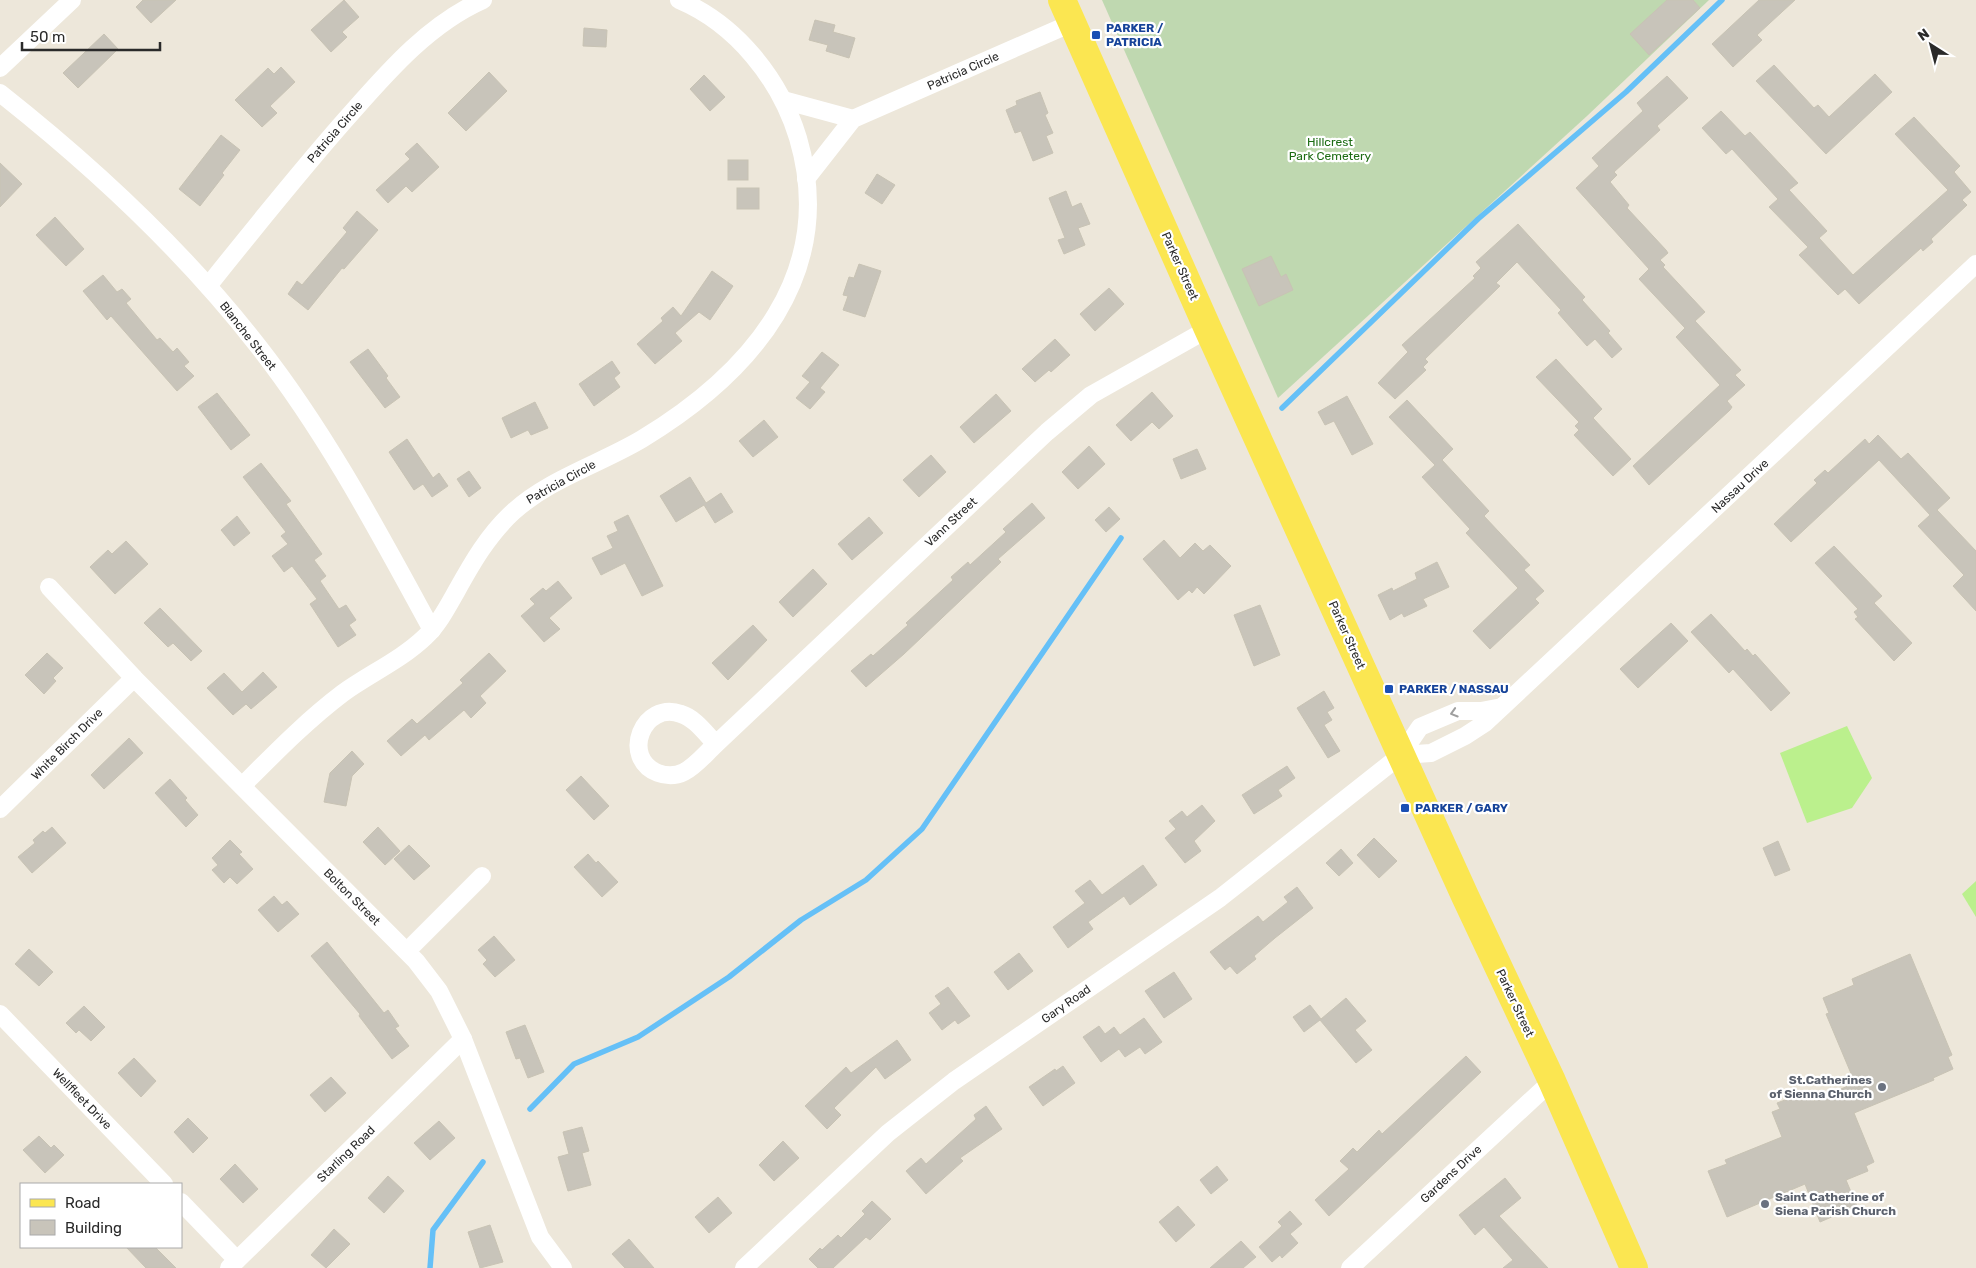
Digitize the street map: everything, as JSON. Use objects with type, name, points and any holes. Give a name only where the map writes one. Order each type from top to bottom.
[{"type":"main road","name":"Parker Street","points":[[1067,12],[1401,754],[1552,1081],[1634,1268]]},
{"type":"street","points":[[0,68],[72,0]]},
{"type":"street","name":"Patricia Circle","points":[[208,286],[331,136],[403,58],[431,32],[461,9],[483,0]]},
{"type":"street","name":"Patricia Circle","points":[[242,786],[314,716],[363,679],[423,640],[432,630],[482,546],[514,510],[534,495],[650,434],[710,390],[747,354],[778,314],[798,267],[807,219],[806,179],[799,140],[783,100],[758,62],[737,38],[709,16],[679,0]]},
{"type":"street","name":"Patricia Circle","points":[[806,179],[853,119],[1067,12]]},
{"type":"street","name":"Blanche Street","points":[[0,93],[62,142],[139,215],[208,286],[259,348],[335,460],[432,630]]},
{"type":"street","points":[[783,100],[853,119]]},
{"type":"street","name":"Nassau Drive","points":[[1401,754],[1431,753],[1465,736],[1485,723],[1610,609],[1976,264]]},
{"type":"street","name":"Vann Street","points":[[716,744],[1047,432],[1091,395],[1208,328]]},
{"type":"street","name":"Bolton Street","points":[[49,587],[134,678],[406,951],[439,991],[463,1039],[540,1237],[563,1268]]},
{"type":"street","name":"White Birch Drive","points":[[0,810],[134,678]]},
{"type":"street","points":[[1401,754],[1420,727],[1458,711],[1481,711],[1502,707]]},
{"type":"street","name":"Gary Road","points":[[744,1268],[888,1133],[947,1086],[1220,898],[1401,754]]},
{"type":"street","points":[[406,951],[482,876]]},
{"type":"street","name":"Wellfleet Drive","points":[[0,1014],[163,1183]]},
{"type":"street","name":"Starling Road","points":[[233,1264],[463,1039]]},
{"type":"street","name":"Gardens Drive","points":[[1350,1268],[1552,1081]]},
{"type":"street","points":[[182,1203],[233,1264]]},
{"type":"green space","name":"Hillcrest Park Cemetery","points":[[1102,0],[1709,0],[1587,116],[1278,398]]},
{"type":"green space","points":[[1847,726],[1872,778],[1852,808],[1807,823],[1780,753]]},
{"type":"green space","points":[[1976,881],[1976,917],[1962,894]]},
{"type":"building","points":[[143,0],[176,0],[151,23],[136,7]]},
{"type":"building","points":[[344,0],[359,17],[342,32],[347,37],[331,52],[311,30]]},
{"type":"building","points":[[1667,0],[1693,0],[1700,8],[1649,55],[1630,34]]},
{"type":"building","points":[[1759,0],[1795,0],[1757,35],[1762,40],[1733,67],[1712,44]]},
{"type":"building","points":[[815,20],[835,25],[833,32],[855,38],[849,58],[826,51],[828,45],[809,40]]},
{"type":"building","points":[[584,28],[607,30],[606,47],[583,46]]},
{"type":"building","points":[[104,34],[118,49],[78,88],[63,73]]},
{"type":"building","points":[[1774,65],[1814,108],[1818,105],[1829,117],[1875,74],[1892,92],[1826,154],[1756,81]]},
{"type":"building","points":[[281,67],[295,82],[270,106],[277,113],[262,127],[235,100],[268,68],[274,74]]},
{"type":"building","points":[[489,72],[507,91],[466,131],[448,113]]},
{"type":"building","points":[[704,75],[725,97],[710,111],[690,89]]},
{"type":"building","points":[[1667,76],[1688,98],[1657,126],[1660,130],[1614,172],[1617,175],[1610,182],[1629,205],[1627,208],[1668,253],[1660,260],[1665,265],[1663,267],[1705,312],[1695,321],[1741,370],[1735,375],[1745,385],[1727,401],[1732,407],[1730,410],[1649,485],[1633,466],[1720,385],[1676,337],[1685,328],[1639,279],[1649,269],[1576,188],[1599,166],[1592,158],[1643,111],[1637,103]]},
{"type":"building","points":[[1040,92],[1048,113],[1045,115],[1053,133],[1046,136],[1053,153],[1033,161],[1021,131],[1015,133],[1006,110],[1017,105],[1016,101]]},
{"type":"building","points":[[1721,111],[1745,136],[1750,132],[1798,183],[1789,190],[1827,231],[1819,238],[1853,275],[1948,190],[1895,134],[1914,117],[1960,166],[1954,172],[1971,192],[1962,200],[1967,205],[1931,239],[1933,242],[1923,251],[1921,248],[1859,304],[1845,289],[1838,295],[1799,255],[1808,247],[1769,207],[1778,199],[1732,149],[1726,154],[1702,128]]},
{"type":"building","points":[[221,135],[240,150],[222,173],[224,175],[200,206],[179,189]]},
{"type":"building","points":[[417,143],[439,167],[412,192],[406,186],[388,203],[376,190],[410,159],[405,154]]},
{"type":"building","points":[[728,160],[748,160],[748,180],[728,180]]},
{"type":"building","points":[[0,163],[22,184],[0,207]]},
{"type":"building","points":[[877,174],[895,185],[882,204],[865,193]]},
{"type":"building","points":[[737,188],[759,188],[759,209],[737,209]]},
{"type":"building","points":[[1066,191],[1072,207],[1081,203],[1090,224],[1078,228],[1085,245],[1064,254],[1058,240],[1065,238],[1049,198]]},
{"type":"building","points":[[357,211],[378,230],[344,269],[342,268],[308,310],[288,294],[297,281],[302,285],[347,232],[343,228]]},
{"type":"building","points":[[55,217],[84,249],[66,266],[36,235]]},
{"type":"building","points":[[1518,224],[1585,297],[1582,300],[1610,331],[1608,333],[1622,349],[1612,358],[1595,339],[1587,346],[1558,313],[1561,310],[1517,262],[1496,283],[1500,286],[1425,359],[1428,362],[1423,367],[1426,370],[1395,399],[1378,383],[1408,352],[1402,345],[1475,278],[1473,276],[1481,268],[1476,262]]},
{"type":"building","points":[[1271,256],[1281,277],[1286,274],[1293,290],[1259,306],[1242,269]]},
{"type":"building","points":[[859,264],[881,271],[865,317],[843,310],[848,296],[843,295],[849,277],[854,278]]},
{"type":"building","points":[[712,271],[733,286],[710,320],[699,312],[675,333],[682,341],[655,364],[637,344],[663,321],[661,318],[673,307],[681,316]]},
{"type":"building","points":[[103,275],[117,292],[122,289],[131,299],[126,303],[157,340],[160,338],[173,352],[177,348],[189,362],[184,366],[194,376],[177,391],[111,316],[107,320],[83,291]]},
{"type":"building","points":[[1109,288],[1124,304],[1095,331],[1080,314]]},
{"type":"building","points":[[1055,339],[1070,355],[1051,372],[1049,370],[1035,382],[1022,369]]},
{"type":"building","points":[[368,349],[388,376],[386,378],[400,397],[385,408],[350,362]]},
{"type":"building","points":[[822,352],[839,365],[820,388],[825,392],[810,409],[796,398],[810,382],[802,376]]},
{"type":"building","points":[[1556,359],[1602,409],[1593,418],[1631,459],[1613,476],[1574,435],[1579,430],[1575,426],[1579,422],[1536,377]]},
{"type":"building","points":[[612,361],[620,373],[614,378],[620,387],[594,406],[579,384]]},
{"type":"building","points":[[1152,392],[1173,416],[1159,429],[1152,422],[1131,441],[1116,425]]},
{"type":"building","points":[[217,393],[250,435],[231,450],[198,407]]},
{"type":"building","points":[[996,394],[1011,411],[974,443],[960,427]]},
{"type":"building","points":[[1347,396],[1373,444],[1352,455],[1334,421],[1325,425],[1318,412]]},
{"type":"building","points":[[1407,400],[1453,449],[1442,460],[1489,511],[1484,516],[1530,565],[1524,570],[1544,591],[1535,599],[1539,603],[1490,649],[1473,631],[1518,588],[1466,533],[1470,529],[1422,477],[1435,465],[1389,417]]},
{"type":"building","points":[[535,402],[548,428],[531,435],[528,430],[511,438],[502,418]]},
{"type":"building","points":[[764,420],[778,437],[753,457],[739,441]]},
{"type":"building","points":[[1878,435],[1901,459],[1908,453],[1950,498],[1937,510],[1976,551],[1976,611],[1953,586],[1964,575],[1918,526],[1930,515],[1879,460],[1791,542],[1774,524],[1817,483],[1814,480],[1825,470],[1828,473],[1865,439],[1869,444]]},
{"type":"building","points":[[407,439],[433,478],[439,473],[448,486],[432,497],[423,484],[414,490],[389,452]]},
{"type":"building","points":[[1089,446],[1105,464],[1078,489],[1062,472]]},
{"type":"building","points":[[1197,449],[1206,469],[1181,479],[1173,459]]},
{"type":"building","points":[[931,455],[946,472],[919,497],[903,480]]},
{"type":"building","points":[[261,463],[291,501],[286,504],[322,554],[314,560],[326,576],[320,581],[339,609],[346,605],[356,620],[349,625],[356,635],[338,647],[310,604],[317,599],[292,566],[284,572],[272,556],[288,544],[281,536],[286,532],[243,477]]},
{"type":"building","points":[[469,471],[481,488],[469,497],[457,479]]},
{"type":"building","points":[[690,477],[706,503],[721,493],[733,512],[715,523],[704,505],[676,522],[660,496]]},
{"type":"building","points":[[1032,503],[1045,518],[998,559],[1001,562],[904,654],[866,687],[851,671],[871,654],[873,656],[908,625],[906,623],[953,580],[951,577],[968,562],[970,565],[1006,532],[1003,529]]},
{"type":"building","points":[[1109,507],[1120,519],[1106,532],[1095,520]]},
{"type":"building","points":[[628,515],[663,586],[642,596],[625,563],[601,575],[592,558],[613,548],[607,536],[618,531],[614,522]]},
{"type":"building","points":[[237,516],[250,533],[234,546],[221,530]]},
{"type":"building","points":[[869,517],[883,533],[852,560],[838,544]]},
{"type":"building","points":[[1164,540],[1180,558],[1195,543],[1203,551],[1210,545],[1231,566],[1204,594],[1197,587],[1192,593],[1189,590],[1178,600],[1143,559]]},
{"type":"building","points":[[126,541],[148,564],[115,594],[90,567],[108,550],[112,554]]},
{"type":"building","points":[[1834,546],[1882,596],[1874,603],[1912,643],[1894,661],[1855,619],[1858,617],[1854,612],[1858,609],[1815,563]]},
{"type":"building","points":[[1437,562],[1449,587],[1423,599],[1427,606],[1404,617],[1402,613],[1390,620],[1378,595],[1392,588],[1393,591],[1417,579],[1415,573]]},
{"type":"building","points":[[813,569],[827,584],[793,617],[779,602]]},
{"type":"building","points":[[558,581],[572,598],[549,618],[560,629],[544,642],[521,616],[535,604],[530,599],[543,588],[546,591]]},
{"type":"building","points":[[1260,605],[1280,655],[1254,666],[1234,615]]},
{"type":"building","points":[[160,608],[202,651],[191,661],[173,643],[168,647],[144,623]]},
{"type":"building","points":[[1711,614],[1745,651],[1747,649],[1753,656],[1755,654],[1790,693],[1771,711],[1733,669],[1729,673],[1691,632]]},
{"type":"building","points":[[1671,623],[1688,641],[1638,688],[1620,669]]},
{"type":"building","points":[[753,625],[767,640],[728,680],[712,663]]},
{"type":"building","points":[[47,653],[63,668],[53,678],[56,681],[44,694],[25,675]]},
{"type":"building","points":[[489,653],[506,671],[480,696],[486,703],[471,718],[464,710],[429,740],[425,735],[401,756],[387,741],[412,719],[417,724],[463,683],[460,680]]},
{"type":"building","points":[[263,672],[277,687],[251,709],[246,704],[233,715],[207,688],[224,673],[242,692]]},
{"type":"building","points":[[1324,691],[1334,708],[1327,712],[1332,720],[1324,725],[1340,751],[1328,758],[1297,708]]},
{"type":"building","points":[[129,738],[143,753],[104,789],[91,775]]},
{"type":"building","points":[[352,751],[364,764],[352,776],[346,806],[324,802],[330,773]]},
{"type":"building","points":[[1287,766],[1295,778],[1278,790],[1282,796],[1254,814],[1242,795]]},
{"type":"building","points":[[581,776],[609,806],[594,820],[566,790]]},
{"type":"building","points":[[170,779],[187,798],[185,800],[198,815],[186,827],[155,793]]},
{"type":"building","points":[[1202,805],[1215,821],[1194,841],[1201,851],[1185,863],[1165,838],[1176,829],[1169,821],[1182,811],[1187,817]]},
{"type":"building","points":[[52,827],[66,843],[32,873],[18,857],[35,843],[33,840],[43,831],[45,833]]},
{"type":"building","points":[[378,827],[400,851],[385,865],[363,842]]},
{"type":"building","points":[[1374,838],[1397,861],[1379,878],[1357,855]]},
{"type":"building","points":[[230,840],[242,852],[239,854],[253,869],[237,884],[230,877],[224,883],[212,870],[218,865],[212,858]]},
{"type":"building","points":[[1778,841],[1790,870],[1775,876],[1763,848]]},
{"type":"building","points":[[409,845],[430,866],[414,880],[394,859]]},
{"type":"building","points":[[1341,849],[1353,863],[1339,876],[1326,863]]},
{"type":"building","points":[[588,854],[596,863],[598,861],[618,882],[602,897],[574,867]]},
{"type":"building","points":[[1143,865],[1157,885],[1130,905],[1124,896],[1088,922],[1093,929],[1068,948],[1053,927],[1085,903],[1075,891],[1090,880],[1102,895]]},
{"type":"building","points":[[1297,887],[1313,908],[1254,956],[1256,959],[1237,974],[1230,966],[1225,970],[1210,952],[1258,916],[1263,922],[1288,902],[1284,897]]},
{"type":"building","points":[[274,896],[282,905],[287,901],[299,914],[278,932],[258,910]]},
{"type":"building","points":[[494,936],[515,960],[495,977],[483,964],[487,960],[478,950]]},
{"type":"building","points":[[327,942],[384,1013],[388,1010],[399,1026],[395,1028],[409,1046],[392,1059],[359,1016],[360,1014],[311,956]]},
{"type":"building","points":[[29,949],[53,972],[39,986],[15,964]]},
{"type":"building","points":[[1019,953],[1033,971],[1008,990],[994,972]]},
{"type":"building","name":"St.Catherines of Sienna Church","points":[[1910,954],[1952,1055],[1948,1057],[1953,1069],[1933,1078],[1934,1080],[1854,1113],[1874,1162],[1866,1166],[1868,1171],[1846,1180],[1857,1206],[1820,1222],[1805,1184],[1727,1217],[1708,1171],[1727,1164],[1725,1160],[1782,1137],[1772,1112],[1780,1109],[1777,1103],[1801,1094],[1803,1099],[1811,1095],[1813,1101],[1855,1083],[1826,1014],[1829,1013],[1823,998],[1854,985],[1852,979]]},
{"type":"building","points":[[1174,972],[1192,999],[1164,1018],[1145,991]]},
{"type":"building","points":[[948,987],[970,1016],[958,1024],[955,1020],[942,1030],[929,1013],[941,1004],[935,996]]},
{"type":"building","points":[[1346,998],[1366,1021],[1355,1030],[1372,1050],[1356,1063],[1320,1020],[1304,1032],[1293,1017],[1310,1005],[1321,1019]]},
{"type":"building","points":[[84,1006],[105,1027],[91,1041],[79,1030],[76,1033],[66,1023]]},
{"type":"building","points":[[1144,1018],[1162,1042],[1145,1054],[1140,1047],[1125,1057],[1119,1049],[1101,1062],[1083,1037],[1099,1026],[1105,1034],[1114,1027],[1120,1035]]},
{"type":"building","points":[[525,1025],[544,1072],[528,1078],[520,1058],[516,1059],[506,1032]]},
{"type":"building","points":[[897,1040],[911,1060],[885,1079],[876,1067],[834,1108],[841,1115],[827,1129],[805,1106],[846,1067],[851,1073]]},
{"type":"building","points":[[1466,1056],[1481,1072],[1329,1216],[1315,1200],[1349,1169],[1340,1161],[1353,1148],[1357,1152],[1379,1130],[1382,1134]]},
{"type":"building","points":[[134,1058],[156,1081],[141,1097],[118,1073]]},
{"type":"building","points":[[1063,1066],[1075,1083],[1043,1106],[1029,1087],[1055,1069],[1056,1071]]},
{"type":"building","points":[[331,1077],[346,1093],[325,1112],[310,1095]]},
{"type":"building","points":[[986,1106],[1002,1129],[960,1158],[963,1161],[926,1194],[906,1171],[921,1158],[926,1164],[976,1119],[974,1115]]},
{"type":"building","points":[[188,1118],[208,1138],[193,1153],[174,1132]]},
{"type":"building","points":[[439,1121],[455,1138],[430,1160],[414,1143]]},
{"type":"building","points":[[582,1127],[589,1151],[582,1153],[591,1185],[568,1191],[558,1157],[569,1154],[563,1132]]},
{"type":"building","points":[[39,1136],[51,1148],[54,1145],[64,1155],[45,1173],[23,1150]]},
{"type":"building","points":[[783,1141],[799,1158],[774,1181],[759,1165]]},
{"type":"building","points":[[235,1164],[258,1189],[243,1203],[220,1179]]},
{"type":"building","points":[[1217,1166],[1228,1180],[1211,1194],[1200,1180]]},
{"type":"building","points":[[388,1176],[404,1191],[384,1213],[368,1198]]},
{"type":"building","points":[[1505,1178],[1521,1198],[1499,1216],[1548,1268],[1503,1268],[1513,1260],[1484,1227],[1475,1235],[1459,1215]]},
{"type":"building","points":[[718,1197],[732,1213],[709,1233],[695,1217]]},
{"type":"building","points":[[872,1201],[891,1219],[870,1240],[866,1237],[833,1268],[818,1268],[809,1259],[838,1235],[841,1238],[865,1214],[862,1211]]},
{"type":"building","points":[[1178,1206],[1195,1225],[1176,1242],[1159,1222]]},
{"type":"building","points":[[1290,1211],[1302,1224],[1290,1234],[1298,1243],[1282,1258],[1280,1255],[1272,1262],[1259,1247],[1282,1226],[1278,1222]]},
{"type":"building","points":[[490,1225],[503,1262],[480,1268],[468,1232]]},
{"type":"building","points":[[334,1229],[350,1244],[326,1268],[311,1255]]},
{"type":"building","points":[[629,1239],[654,1268],[625,1268],[612,1254]]},
{"type":"building","points":[[1241,1241],[1256,1257],[1243,1268],[1210,1268]]},
{"type":"building","points":[[127,1248],[156,1248],[176,1268],[146,1268]]},
{"type":"waterway","points":[[1282,408],[1478,219],[1626,92],[1722,0]]},
{"type":"waterway","points":[[530,1109],[574,1064],[638,1037],[729,977],[801,920],[866,880],[922,829],[1121,538]]},
{"type":"waterway","points":[[430,1268],[433,1230],[483,1162]]},
{"type":"place","name":"PARKER / PATRICIA","points":[[1096,35]]},
{"type":"place","name":"PARKER / NASSAU","points":[[1389,689]]},
{"type":"place","name":"PARKER / GARY","points":[[1405,808]]},
{"type":"place","name":"St.Catherines of Sienna Church","points":[[1882,1087]]},
{"type":"place","name":"Saint Catherine of Siena Parish Church","points":[[1765,1204]]}]
